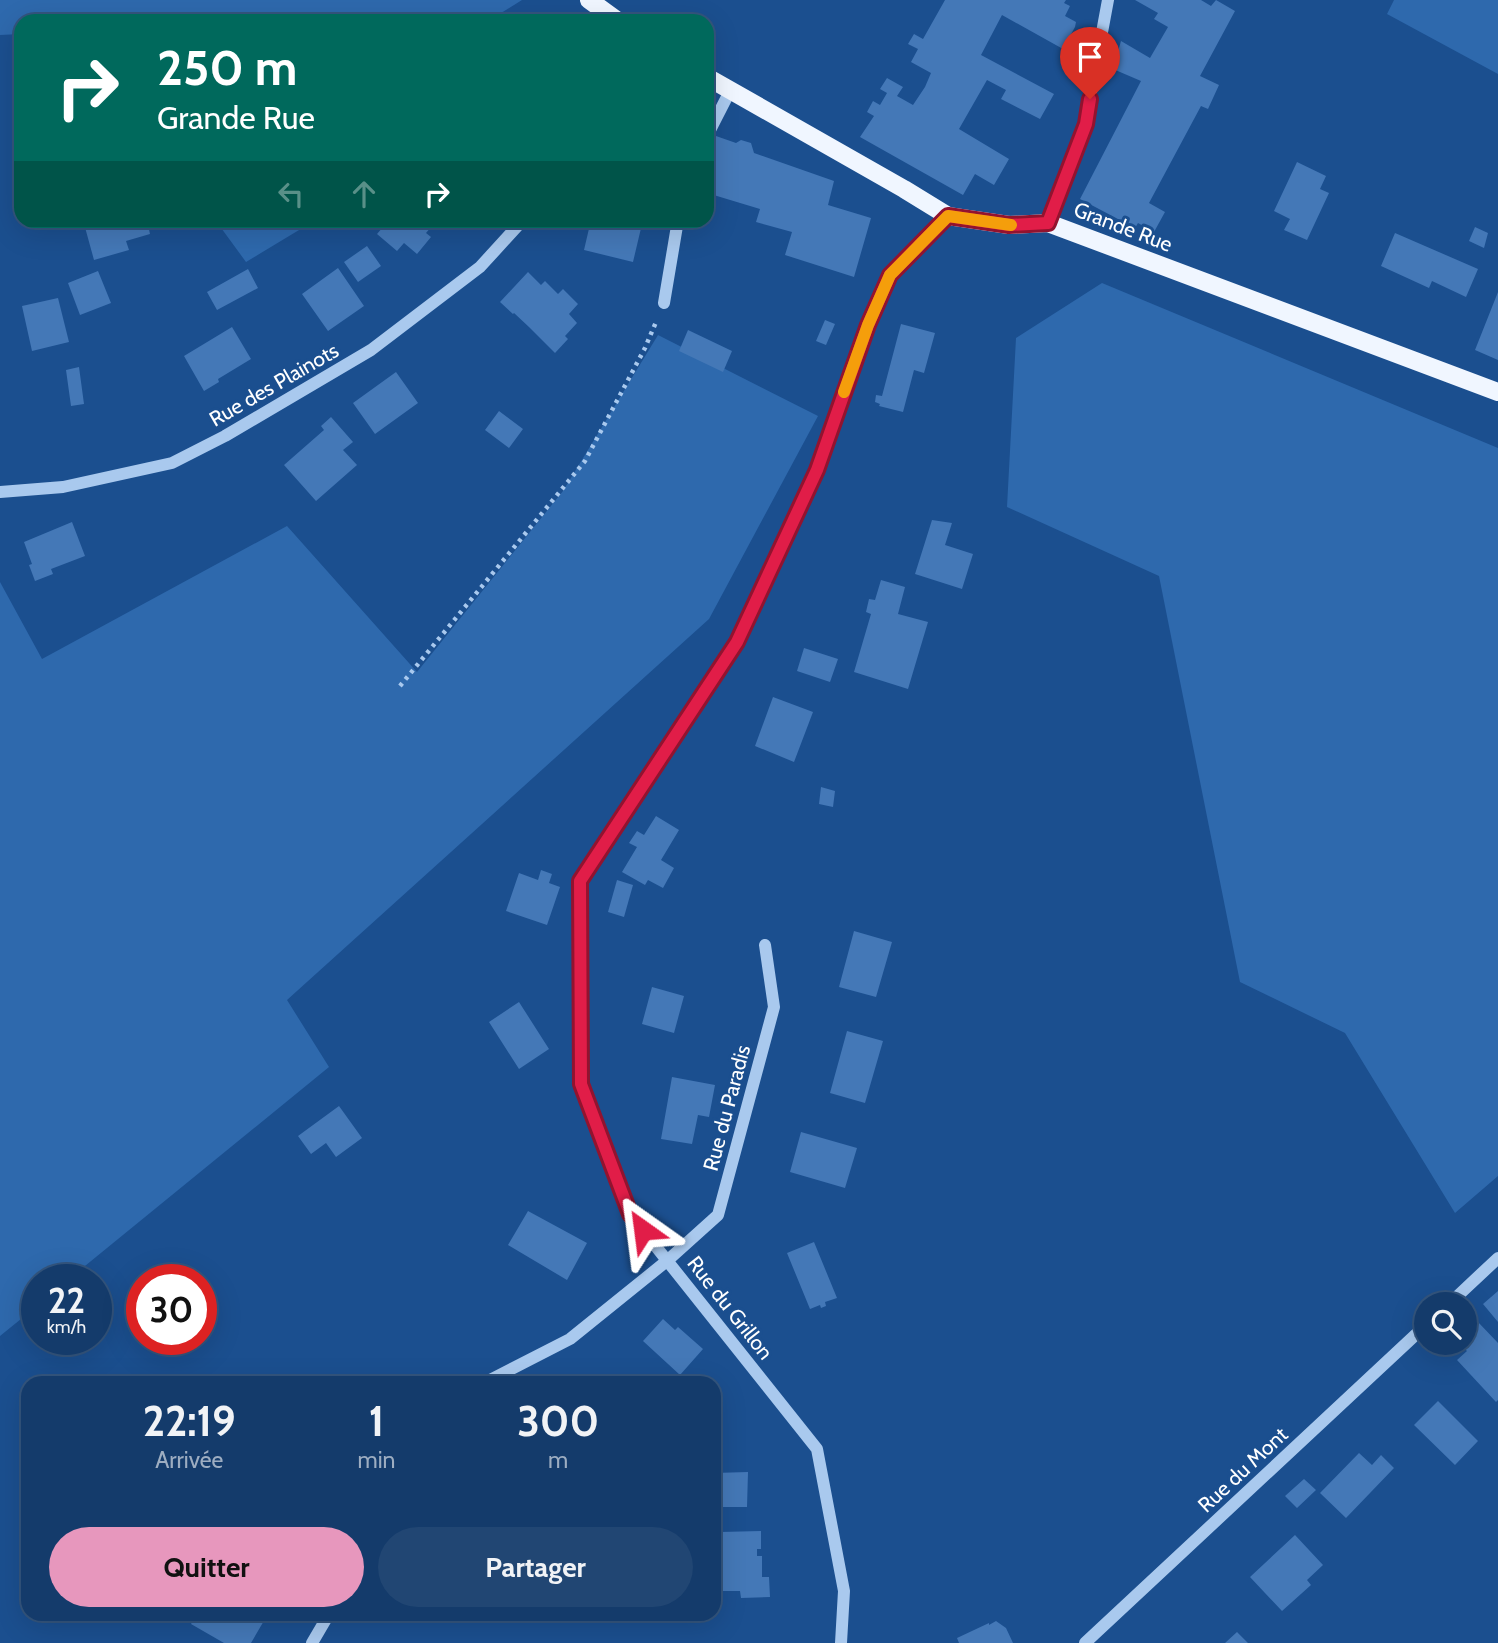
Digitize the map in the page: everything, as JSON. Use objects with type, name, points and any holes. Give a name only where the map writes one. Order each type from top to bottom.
[{"type":"main road","points":[[589,0],[608,14]]},
{"type":"main road","name":"Grande Rue","points":[[714,82],[948,216],[1009,225],[1048,223],[1498,392]]},
{"type":"street","points":[[1048,223],[1086,124],[1108,0]]},
{"type":"street","points":[[714,122],[730,91]]},
{"type":"street","name":"Rue du Grillon","points":[[841,1643],[844,1591],[817,1448],[630,1214],[581,1084],[580,881],[737,642],[817,470],[868,325],[890,275],[948,216]]},
{"type":"street","name":"Rue des Plainots","points":[[0,492],[62,487],[172,463],[225,436],[370,351],[480,267],[516,228]]},
{"type":"street","points":[[664,303],[677,228]]},
{"type":"street","name":"Rue du Paradis","points":[[498,1376],[570,1339],[668,1260],[718,1214],[774,1007],[765,945]]},
{"type":"street","points":[[1462,1292],[1498,1258]]},
{"type":"street","name":"Rue du Mont","points":[[1085,1643],[1414,1336]]},
{"type":"street","points":[[312,1643],[325,1621]]},
{"type":"path","points":[[400,686],[585,461],[645,348],[664,303]]},
{"type":"shaded area","points":[[0,0],[522,0],[499,14],[14,14],[14,34],[0,35]]},
{"type":"shaded area","points":[[1394,0],[1498,0],[1498,74],[1387,14]]},
{"type":"shaded area","points":[[221,228],[302,228],[246,262]]},
{"type":"shaded area","points":[[1102,283],[1498,448],[1498,1176],[1455,1213],[1345,1033],[1240,982],[1159,576],[1007,507],[1016,338]]},
{"type":"shaded area","points":[[658,335],[818,416],[709,619],[287,1000],[329,1067],[87,1264],[21,1264],[21,1319],[0,1336],[0,582],[42,659],[287,526],[417,672],[563,491]]},
{"type":"building","points":[[945,0],[1066,0],[1064,3],[1070,6],[1065,16],[1076,22],[1063,49],[1002,15],[981,55],[1054,94],[1040,119],[1001,99],[1006,90],[987,80],[959,129],[1009,159],[994,185],[975,174],[963,195],[860,137],[874,116],[867,112],[873,101],[880,105],[887,93],[880,89],[887,78],[903,87],[897,96],[913,105],[925,87],[931,73],[911,62],[918,49],[908,44],[914,34],[923,39]]},
{"type":"building","points":[[1135,0],[1201,0],[1211,6],[1216,0],[1235,11],[1200,76],[1219,85],[1208,109],[1201,106],[1149,203],[1165,212],[1154,232],[1138,223],[1135,228],[1080,199],[1141,81],[1113,69],[1121,41],[1150,58],[1168,27],[1154,19],[1158,13]]},
{"type":"building","points":[[716,136],[736,143],[741,140],[751,143],[754,153],[834,181],[828,205],[871,218],[854,277],[785,255],[792,232],[756,222],[760,209],[714,195]]},
{"type":"building","points":[[1297,162],[1326,176],[1320,189],[1329,193],[1307,240],[1284,230],[1290,219],[1274,211]]},
{"type":"building","points":[[1475,227],[1488,233],[1484,248],[1469,241]]},
{"type":"building","points":[[85,228],[149,228],[150,234],[126,241],[129,250],[94,260]]},
{"type":"building","points":[[382,228],[430,228],[426,233],[431,237],[417,254],[404,243],[397,251],[377,234]]},
{"type":"building","points":[[589,228],[641,228],[633,262],[584,250]]},
{"type":"building","points":[[1395,233],[1478,269],[1466,297],[1432,281],[1429,288],[1381,266]]},
{"type":"building","points":[[367,246],[381,266],[358,282],[344,262]]},
{"type":"building","points":[[338,268],[364,306],[328,331],[302,294]]},
{"type":"building","points":[[248,269],[258,288],[217,310],[207,292]]},
{"type":"building","points":[[98,271],[111,303],[80,315],[68,283]]},
{"type":"building","points":[[528,272],[541,285],[545,281],[558,294],[563,289],[578,304],[569,314],[577,323],[565,336],[568,339],[555,353],[500,302]]},
{"type":"building","points":[[1498,292],[1498,360],[1475,350]]},
{"type":"building","points":[[58,298],[69,342],[32,351],[22,306]]},
{"type":"building","points":[[825,320],[835,324],[826,345],[816,341]]},
{"type":"building","points":[[901,324],[935,333],[924,373],[914,370],[903,412],[879,406],[880,404],[875,402],[876,395],[882,396]]},
{"type":"building","points":[[232,327],[251,359],[204,391],[184,356]]},
{"type":"building","points":[[688,330],[732,351],[723,372],[679,351]]},
{"type":"building","points":[[79,367],[84,404],[71,406],[66,370]]},
{"type":"building","points":[[396,372],[418,403],[375,434],[353,403]]},
{"type":"building","points":[[499,411],[523,429],[509,448],[485,430]]},
{"type":"building","points":[[331,417],[353,442],[343,450],[357,465],[316,501],[284,465],[324,430],[321,426]]},
{"type":"building","points":[[932,520],[952,523],[945,545],[973,554],[962,589],[915,574]]},
{"type":"building","points":[[72,522],[85,556],[51,569],[53,574],[35,581],[24,542]]},
{"type":"building","points":[[881,580],[905,587],[898,614],[928,622],[908,689],[854,672],[871,614],[866,612],[869,599],[875,600]]},
{"type":"building","points":[[804,648],[838,659],[830,682],[797,671]]},
{"type":"building","points":[[773,697],[813,712],[794,762],[755,746]]},
{"type":"building","points":[[821,787],[835,791],[833,807],[819,804]]},
{"type":"building","points":[[656,816],[679,830],[661,860],[674,868],[663,888],[648,880],[645,885],[622,872],[637,847],[629,843],[637,831],[644,835]]},
{"type":"building","points":[[541,870],[552,874],[549,883],[560,887],[547,925],[506,911],[519,873],[538,880]]},
{"type":"building","points":[[617,880],[633,885],[624,917],[608,912]]},
{"type":"building","points":[[854,931],[892,942],[876,997],[839,987]]},
{"type":"building","points":[[652,987],[684,996],[674,1033],[642,1024]]},
{"type":"building","points":[[519,1002],[549,1049],[519,1069],[489,1022]]},
{"type":"building","points":[[847,1031],[883,1041],[865,1103],[830,1093]]},
{"type":"building","points":[[672,1077],[715,1085],[709,1117],[698,1115],[692,1144],[661,1139]]},
{"type":"building","points":[[339,1106],[362,1138],[336,1157],[326,1143],[311,1154],[298,1136]]},
{"type":"building","points":[[801,1132],[857,1148],[845,1188],[790,1172]]},
{"type":"building","points":[[528,1211],[587,1243],[567,1280],[508,1245]]},
{"type":"building","points":[[814,1242],[837,1298],[825,1302],[826,1306],[810,1309],[787,1253]]},
{"type":"building","points":[[1498,1291],[1498,1322],[1483,1304]]},
{"type":"building","points":[[663,1319],[675,1330],[678,1327],[703,1349],[680,1375],[643,1341]]},
{"type":"building","points":[[1477,1323],[1498,1343],[1496,1402],[1457,1360],[1463,1355],[1477,1355]]},
{"type":"building","points":[[1438,1401],[1478,1441],[1455,1465],[1414,1425]]},
{"type":"building","points":[[1359,1453],[1372,1465],[1381,1455],[1394,1468],[1346,1518],[1320,1493]]},
{"type":"building","points":[[748,1472],[747,1507],[721,1507],[721,1473]]},
{"type":"building","points":[[1304,1479],[1316,1490],[1297,1508],[1285,1496]]},
{"type":"building","points":[[761,1531],[761,1549],[757,1549],[757,1556],[762,1556],[762,1577],[769,1577],[770,1597],[741,1598],[740,1591],[721,1591],[721,1532]]},
{"type":"building","points":[[1295,1535],[1323,1565],[1307,1580],[1311,1585],[1282,1611],[1250,1577]]},
{"type":"building","points":[[193,1621],[264,1621],[251,1643],[224,1643],[191,1624]]},
{"type":"building","points":[[996,1621],[1006,1628],[1013,1643],[959,1643],[957,1638]]},
{"type":"building","points":[[1237,1632],[1248,1643],[1225,1643]]},
{"type":"slow traffic","points":[[844,392],[868,325],[890,275],[948,216],[1011,225]]},
{"type":"route","points":[[643,1230],[630,1214],[581,1084],[580,881],[737,642],[817,470],[868,325],[890,275],[948,216],[1009,225],[1048,223],[1086,124],[1090,99]]}]
